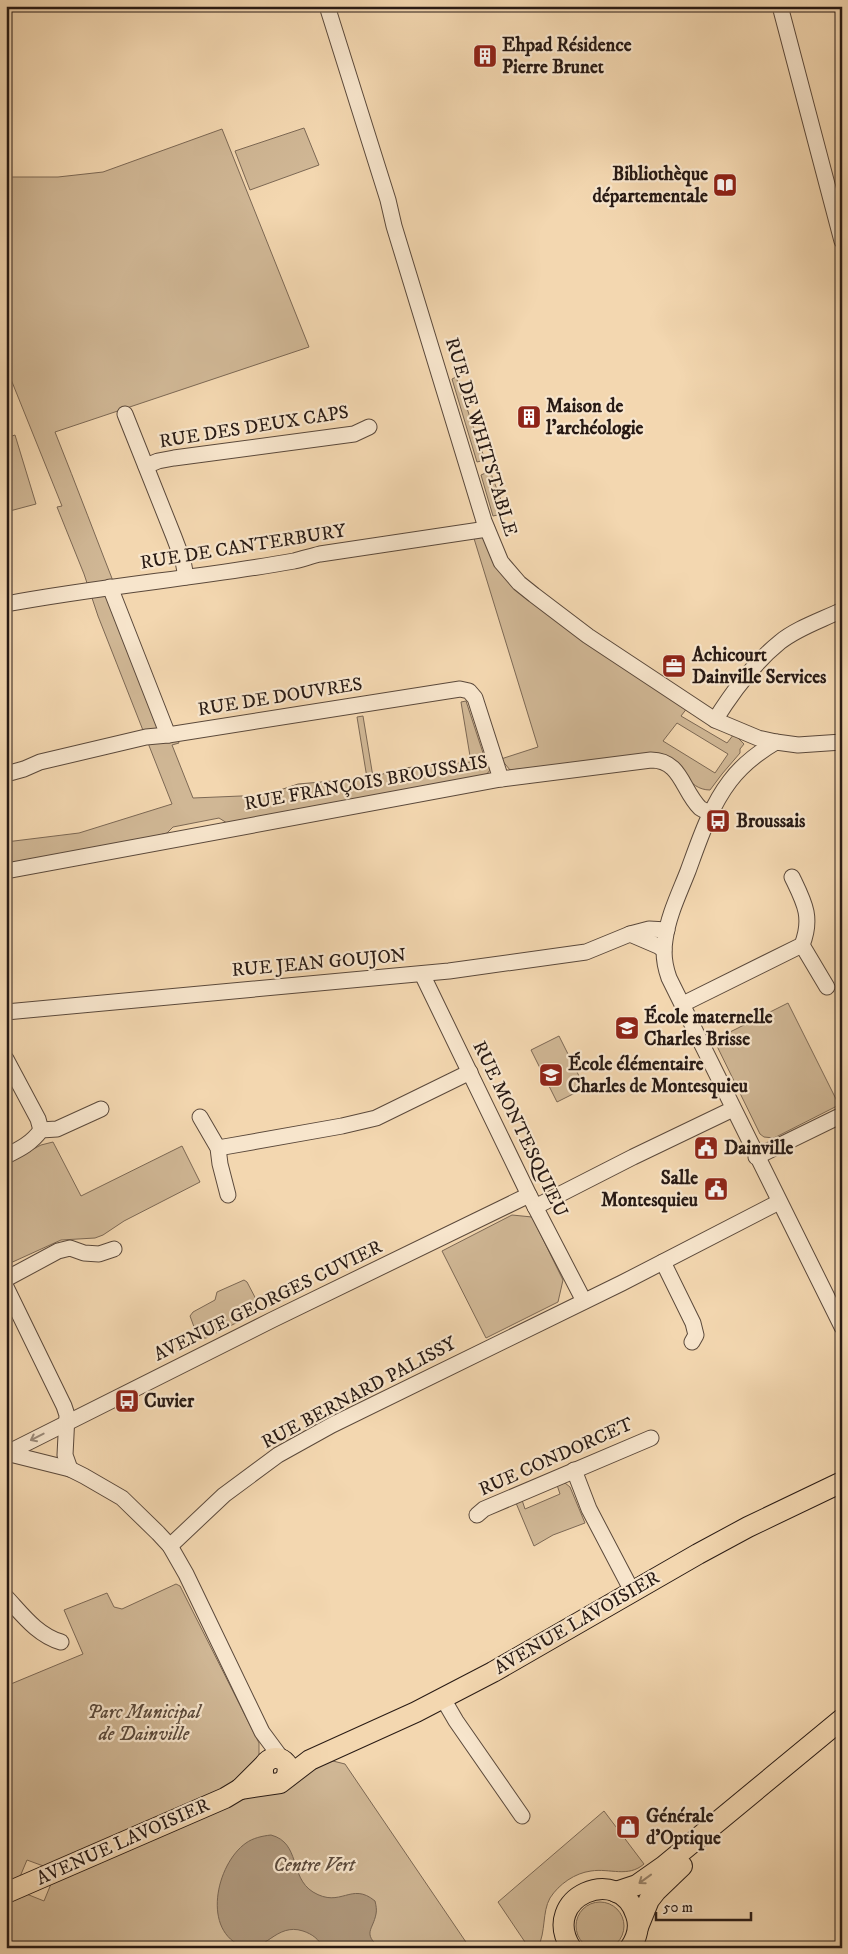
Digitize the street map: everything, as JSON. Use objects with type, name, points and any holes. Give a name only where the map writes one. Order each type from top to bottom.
[{"type":"main road","name":"AVENUE LAVOISIER","points":[[6,1893],[240,1790],[276,1768],[310,1760],[416,1712],[493,1672],[632,1591],[748,1527],[842,1482]]},
{"type":"main road","points":[[616,1892],[637,1885],[664,1866],[842,1719]]},
{"type":"main road","points":[[630,1948],[649,1900],[656,1891],[675,1872],[837,1738]]},
{"type":"main road","points":[[564,1943],[564,1925],[567,1909],[577,1897],[592,1890],[600,1889],[622,1895],[632,1906],[638,1927]]},
{"type":"street","name":"RUE DE WHITSTABLE","points":[[327,6],[388,200],[394,226],[487,530],[501,562],[534,596],[588,636],[716,720],[758,738],[776,742]]},
{"type":"street","points":[[780,6],[842,241]]},
{"type":"street","name":"RUE DES DEUX CAPS","points":[[125,414],[183,561],[186,577]]},
{"type":"street","name":"RUE DES DEUX CAPS","points":[[146,466],[158,461],[174,458],[354,434],[368,427]]},
{"type":"street","name":"RUE DE CANTERBURY","points":[[6,604],[297,560],[320,554],[487,530]]},
{"type":"street","points":[[110,587],[168,735]]},
{"type":"street","points":[[716,720],[746,676],[780,642],[842,610]]},
{"type":"street","name":"RUE DE DOUVRES","points":[[6,774],[49,759],[146,737],[460,689],[469,691],[475,698],[501,779]]},
{"type":"street","points":[[842,742],[798,745],[776,742],[760,752],[730,780],[711,814],[672,909],[664,950],[666,972],[756,1158],[836,1303],[842,1327]]},
{"type":"street","name":"RUE FRANÇOIS BROUSSAIS","points":[[6,871],[501,779],[604,765],[662,760],[673,766],[700,808],[711,814]]},
{"type":"street","points":[[683,1004],[802,945],[807,931],[806,906],[792,877]]},
{"type":"street","name":"RUE JEAN GOUJON","points":[[6,1012],[422,974],[586,952],[630,934],[649,929],[667,930]]},
{"type":"street","points":[[630,934],[664,950]]},
{"type":"street","points":[[802,945],[827,987]]},
{"type":"street","name":"RUE MONTESQUIEU","points":[[422,974],[532,1201],[584,1301]]},
{"type":"street","points":[[6,1059],[38,1119],[39,1133]]},
{"type":"street","points":[[218,1148],[342,1126],[376,1118],[470,1072]]},
{"type":"street","points":[[6,1156],[23,1148],[39,1133],[57,1129],[101,1109]]},
{"type":"street","name":"AVENUE GEORGES CUVIER","points":[[6,1453],[67,1422],[532,1201],[733,1109]]},
{"type":"street","points":[[756,1158],[842,1115]]},
{"type":"street","points":[[200,1117],[218,1148],[228,1196]]},
{"type":"street","name":"RUE BERNARD PALISSY","points":[[170,1546],[224,1495],[278,1455],[332,1425],[663,1262],[779,1202]]},
{"type":"street","points":[[6,1279],[58,1251],[70,1248],[84,1253],[99,1254],[114,1249]]},
{"type":"street","points":[[663,1262],[693,1322],[696,1336],[692,1342]]},
{"type":"street","points":[[6,1287],[64,1406],[67,1422],[64,1443],[65,1455],[70,1469]]},
{"type":"street","name":"RUE CONDORCET","points":[[477,1514],[484,1509],[651,1438]]},
{"type":"street","points":[[6,1453],[70,1469],[122,1498],[170,1546],[186,1574],[262,1732],[276,1768]]},
{"type":"street","points":[[574,1470],[589,1509],[632,1591]]},
{"type":"street","points":[[6,1597],[39,1631],[49,1639],[60,1642]]},
{"type":"street","points":[[442,1697],[456,1721],[522,1816]]},
{"type":"green space","points":[[304,128],[319,165],[250,190],[235,151]]},
{"type":"green space","points":[[222,129],[309,347],[55,432],[127,617],[179,743],[172,745],[193,798],[265,795],[298,784],[367,778],[357,717],[363,716],[373,777],[403,768],[471,762],[461,702],[466,701],[485,759],[490,758],[491,769],[485,776],[227,823],[219,818],[173,827],[167,833],[152,837],[6,866],[6,842],[79,833],[172,804],[57,507],[62,506],[6,367],[6,177],[58,177],[103,172]]},
{"type":"green space","points":[[456,377],[485,460],[477,462],[452,379]]},
{"type":"green space","points":[[15,435],[36,504],[6,512],[6,438]]},
{"type":"green space","points":[[490,471],[506,513],[493,516],[481,475]]},
{"type":"green space","points":[[487,529],[519,582],[691,703],[681,716],[727,743],[734,734],[744,744],[740,749],[740,753],[710,790],[695,786],[669,758],[662,754],[510,770],[501,759],[538,747],[472,532]],"holes":[[[677,723],[728,754],[715,773],[663,741]]]},
{"type":"green space","points":[[788,1003],[839,1105],[774,1138],[764,1137],[760,1134],[714,1040]]},
{"type":"green space","points":[[559,1036],[585,1088],[557,1102],[531,1050]]},
{"type":"green space","points":[[53,1142],[81,1196],[182,1146],[200,1182],[124,1221],[103,1235],[95,1238],[61,1240],[6,1265],[6,1163],[41,1145]]},
{"type":"green space","points":[[512,1215],[532,1217],[563,1280],[558,1302],[486,1338],[442,1251]]},
{"type":"green space","points":[[244,1280],[247,1282],[258,1303],[256,1313],[206,1338],[201,1338],[197,1335],[190,1316],[193,1312],[215,1300],[217,1292]]},
{"type":"green space","points":[[565,1483],[570,1487],[585,1523],[553,1535],[534,1546],[516,1503],[522,1500],[525,1509],[560,1494],[557,1485]]},
{"type":"green space","name":"Parc Municipal de Dainville","points":[[176,1584],[180,1586],[259,1743],[261,1758],[253,1771],[221,1790],[46,1867],[27,1860],[19,1879],[6,1884],[6,1686],[83,1654],[64,1610],[107,1593],[114,1607],[122,1609]]},
{"type":"green space","name":"Centre Vert","points":[[333,1761],[345,1764],[470,1948],[6,1948],[6,1900],[24,1893],[44,1901],[53,1879],[227,1804],[289,1785],[322,1765]]},
{"type":"green space","points":[[604,1811],[644,1864],[632,1871],[598,1870],[579,1874],[568,1880],[550,1898],[538,1947],[529,1948],[498,1902]]},
{"type":"green space","points":[[595,1902],[605,1902],[617,1909],[624,1921],[624,1931],[617,1943],[605,1950],[595,1950],[587,1946],[580,1939],[576,1931],[576,1921],[580,1913],[587,1906]]},
{"type":"shaded area","points":[[271,1835],[287,1845],[301,1878],[313,1892],[331,1898],[359,1894],[375,1901],[375,1919],[370,1935],[371,1939],[380,1948],[323,1948],[312,1935],[294,1929],[278,1934],[251,1948],[244,1947],[231,1939],[222,1927],[218,1913],[221,1881],[227,1866],[246,1843]]},
{"type":"place","name":"Ehpad Résidence Pierre Brunet","points":[[485,56]]},
{"type":"place","name":"Bibliothèque départementale","points":[[725,185]]},
{"type":"place","name":"Maison de l'archéologie","points":[[529,417]]},
{"type":"place","name":"Achicourt Dainville Services","points":[[674,666]]},
{"type":"place","name":"Broussais","points":[[718,821]]},
{"type":"place","name":"École maternelle Charles Brisse","points":[[627,1028]]},
{"type":"place","name":"École élémentaire Charles de Montesquieu","points":[[551,1075]]},
{"type":"place","name":"Dainville","points":[[706,1148]]},
{"type":"place","name":"Salle Montesquieu","points":[[716,1189]]},
{"type":"place","name":"Cuvier","points":[[127,1401]]},
{"type":"place","name":"Générale d'Optique","points":[[628,1827]]}]
